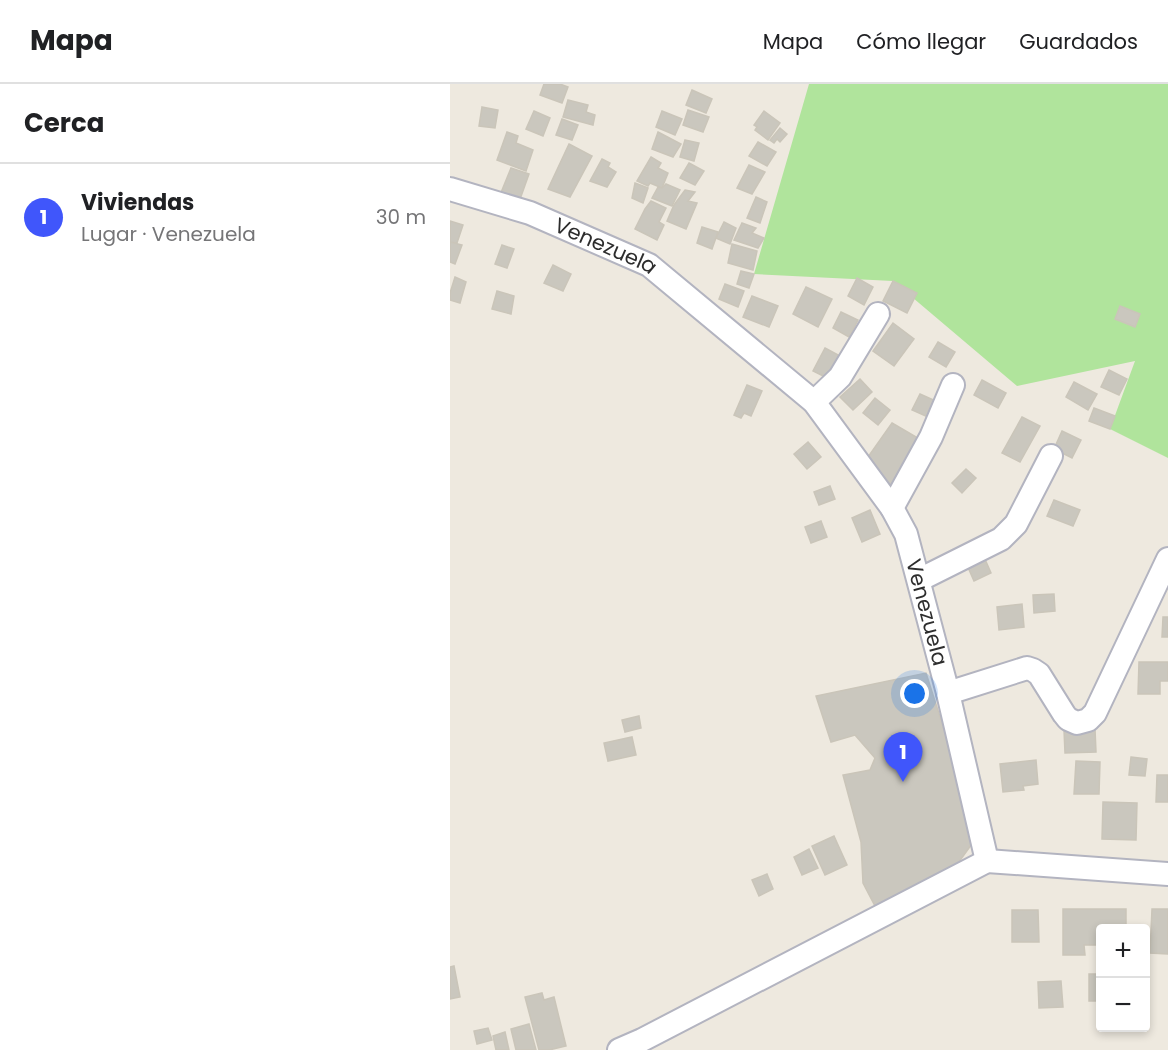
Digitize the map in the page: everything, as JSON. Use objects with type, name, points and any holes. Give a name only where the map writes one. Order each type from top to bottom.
[{"type":"street","name":"Venezuela","points":[[450,189],[530,213],[649,265],[814,402],[892,508],[906,534],[948,693],[987,861]]},
{"type":"street","points":[[814,402],[840,377],[878,314]]},
{"type":"street","points":[[892,508],[931,437],[953,385]]},
{"type":"street","points":[[919,580],[1002,539],[1016,524],[1051,456]]},
{"type":"street","points":[[948,693],[1027,668],[1039,674],[1068,719],[1077,723],[1088,720],[1095,713],[1168,558]]},
{"type":"street","points":[[619,1050],[642,1041],[987,861],[1168,874]]},
{"type":"green space","points":[[809,84],[1168,84],[1168,458],[1110,429],[1135,361],[1017,386],[893,281],[754,274]]},
{"type":"building","points":[[544,84],[560,84],[568,87],[562,103],[540,95]]},
{"type":"building","points":[[692,90],[712,99],[706,113],[686,105]]},
{"type":"building","points":[[568,100],[588,105],[586,112],[595,115],[593,125],[563,117]]},
{"type":"building","points":[[482,107],[498,110],[495,128],[479,126]]},
{"type":"building","points":[[688,110],[709,117],[703,132],[683,125]]},
{"type":"building","points":[[534,111],[550,118],[543,136],[526,129]]},
{"type":"building","points":[[662,111],[682,119],[675,135],[656,127]]},
{"type":"building","points":[[764,111],[780,123],[768,140],[755,130],[757,127],[754,125]]},
{"type":"building","points":[[562,119],[578,125],[572,140],[556,135]]},
{"type":"building","points":[[780,128],[787,134],[780,142],[777,139],[774,143],[770,140]]},
{"type":"building","points":[[507,132],[518,136],[516,143],[533,150],[526,171],[497,160]]},
{"type":"building","points":[[658,132],[681,144],[673,157],[652,149]]},
{"type":"building","points":[[685,140],[699,143],[694,161],[680,157]]},
{"type":"building","points":[[758,142],[776,152],[767,166],[749,156]]},
{"type":"building","points":[[569,144],[592,156],[570,197],[548,189]]},
{"type":"building","points":[[651,157],[661,163],[658,168],[668,173],[662,188],[650,183],[648,186],[637,181]]},
{"type":"building","points":[[602,159],[610,163],[608,167],[616,172],[607,187],[590,181]]},
{"type":"building","points":[[689,163],[704,171],[695,185],[680,178]]},
{"type":"building","points":[[749,165],[765,172],[752,194],[737,188]]},
{"type":"building","points":[[511,168],[529,174],[519,202],[500,195]]},
{"type":"building","points":[[635,183],[648,188],[643,203],[632,198]]},
{"type":"building","points":[[666,184],[680,190],[672,206],[652,198],[658,187],[662,188]]},
{"type":"building","points":[[685,190],[695,192],[688,201],[697,203],[686,229],[667,221],[674,205]]},
{"type":"building","points":[[756,197],[767,202],[760,223],[747,218]]},
{"type":"building","points":[[651,201],[666,208],[659,222],[664,225],[657,240],[635,229]]},
{"type":"building","points":[[450,221],[463,225],[457,243],[450,242]]},
{"type":"building","points":[[724,222],[736,228],[730,244],[716,238]]},
{"type":"building","points":[[742,223],[756,228],[752,233],[764,238],[758,248],[734,240]]},
{"type":"building","points":[[702,227],[718,232],[712,249],[697,243]]},
{"type":"building","points":[[450,242],[462,245],[455,264],[450,262]]},
{"type":"building","points":[[732,244],[757,251],[753,270],[728,263]]},
{"type":"building","points":[[502,245],[514,249],[507,268],[495,264]]},
{"type":"building","points":[[553,265],[571,274],[563,291],[544,283]]},
{"type":"building","points":[[741,271],[754,274],[749,288],[737,284]]},
{"type":"building","points":[[455,277],[466,282],[460,303],[450,300]]},
{"type":"building","points":[[857,278],[873,287],[864,305],[848,296]]},
{"type":"building","points":[[893,281],[917,293],[907,313],[883,301]]},
{"type":"building","points":[[725,284],[744,291],[738,307],[719,299]]},
{"type":"building","points":[[806,287],[832,299],[818,327],[793,314]]},
{"type":"building","points":[[497,291],[514,296],[511,314],[492,309]]},
{"type":"building","points":[[752,296],[778,306],[769,327],[743,317]]},
{"type":"building","points":[[1120,306],[1140,314],[1135,327],[1115,319]]},
{"type":"building","points":[[841,312],[858,320],[849,337],[833,328]]},
{"type":"building","points":[[893,323],[914,339],[894,366],[873,351]]},
{"type":"building","points":[[938,342],[955,352],[946,367],[929,357]]},
{"type":"building","points":[[825,348],[842,357],[831,380],[813,371]]},
{"type":"building","points":[[1109,370],[1127,379],[1119,395],[1101,387]]},
{"type":"building","points":[[860,379],[872,392],[853,410],[840,397]]},
{"type":"building","points":[[982,380],[1006,393],[998,408],[974,395]]},
{"type":"building","points":[[1074,382],[1097,394],[1088,410],[1066,397]]},
{"type":"building","points":[[747,385],[762,391],[751,416],[744,413],[741,418],[734,415]]},
{"type":"building","points":[[920,394],[936,401],[928,417],[912,410]]},
{"type":"building","points":[[875,398],[890,410],[878,425],[863,413]]},
{"type":"building","points":[[1094,408],[1115,416],[1110,429],[1089,421]]},
{"type":"building","points":[[1022,417],[1040,426],[1020,462],[1002,453]]},
{"type":"building","points":[[892,423],[923,441],[893,493],[868,457]]},
{"type":"building","points":[[1062,431],[1081,440],[1072,458],[1054,449]]},
{"type":"building","points":[[808,442],[821,457],[807,469],[794,454]]},
{"type":"building","points":[[966,469],[976,478],[962,493],[952,483]]},
{"type":"building","points":[[830,486],[835,499],[819,505],[814,492]]},
{"type":"building","points":[[1054,500],[1080,510],[1073,526],[1047,516]]},
{"type":"building","points":[[870,510],[880,534],[862,542],[852,518]]},
{"type":"building","points":[[821,521],[827,537],[811,543],[805,527]]},
{"type":"building","points":[[984,557],[991,573],[974,581],[967,565]]},
{"type":"building","points":[[1054,594],[1055,611],[1034,613],[1033,595]]},
{"type":"building","points":[[1022,604],[1024,627],[999,630],[997,607]]},
{"type":"building","points":[[1163,617],[1168,617],[1168,637],[1162,637]]},
{"type":"building","points":[[1139,662],[1168,662],[1168,681],[1160,681],[1160,694],[1138,694]]},
{"type":"building","points":[[926,673],[963,789],[974,841],[956,866],[875,906],[863,883],[861,842],[843,775],[870,770],[875,758],[855,735],[831,742],[816,696]]},
{"type":"building","points":[[639,716],[641,728],[625,732],[622,720]]},
{"type":"building","points":[[1095,729],[1096,752],[1065,753],[1064,730]]},
{"type":"building","points":[[632,737],[636,755],[608,761],[604,743]]},
{"type":"building","points":[[1131,757],[1147,759],[1145,776],[1129,775]]},
{"type":"building","points":[[1036,760],[1038,784],[1023,786],[1024,790],[1003,792],[1000,764]]},
{"type":"building","points":[[1076,761],[1100,762],[1099,794],[1074,794]]},
{"type":"building","points":[[1157,775],[1168,775],[1168,802],[1156,802]]},
{"type":"building","points":[[1103,802],[1137,803],[1136,840],[1102,839]]},
{"type":"building","points":[[834,836],[847,865],[825,875],[812,846]]},
{"type":"building","points":[[809,849],[818,868],[802,875],[794,857]]},
{"type":"building","points":[[767,874],[773,889],[759,896],[752,880]]},
{"type":"building","points":[[1063,909],[1126,909],[1126,924],[1096,924],[1096,945],[1084,945],[1085,955],[1063,955]]},
{"type":"building","points":[[1152,909],[1168,909],[1168,954],[1150,953]]},
{"type":"building","points":[[1012,910],[1038,910],[1039,942],[1012,942]]},
{"type":"building","points":[[454,966],[460,997],[450,999],[450,967]]},
{"type":"building","points":[[1089,974],[1096,974],[1096,1001],[1089,1001]]},
{"type":"building","points":[[1061,981],[1063,1007],[1039,1008],[1038,982]]},
{"type":"building","points":[[542,993],[544,1000],[554,997],[566,1046],[539,1050],[525,997]]},
{"type":"building","points":[[529,1024],[536,1050],[516,1050],[511,1029]]},
{"type":"building","points":[[488,1028],[492,1040],[477,1044],[474,1031]]},
{"type":"building","points":[[505,1032],[509,1050],[496,1050],[493,1036]]},
{"type":"place","name":"Viviendas","points":[[903,782]]}]
